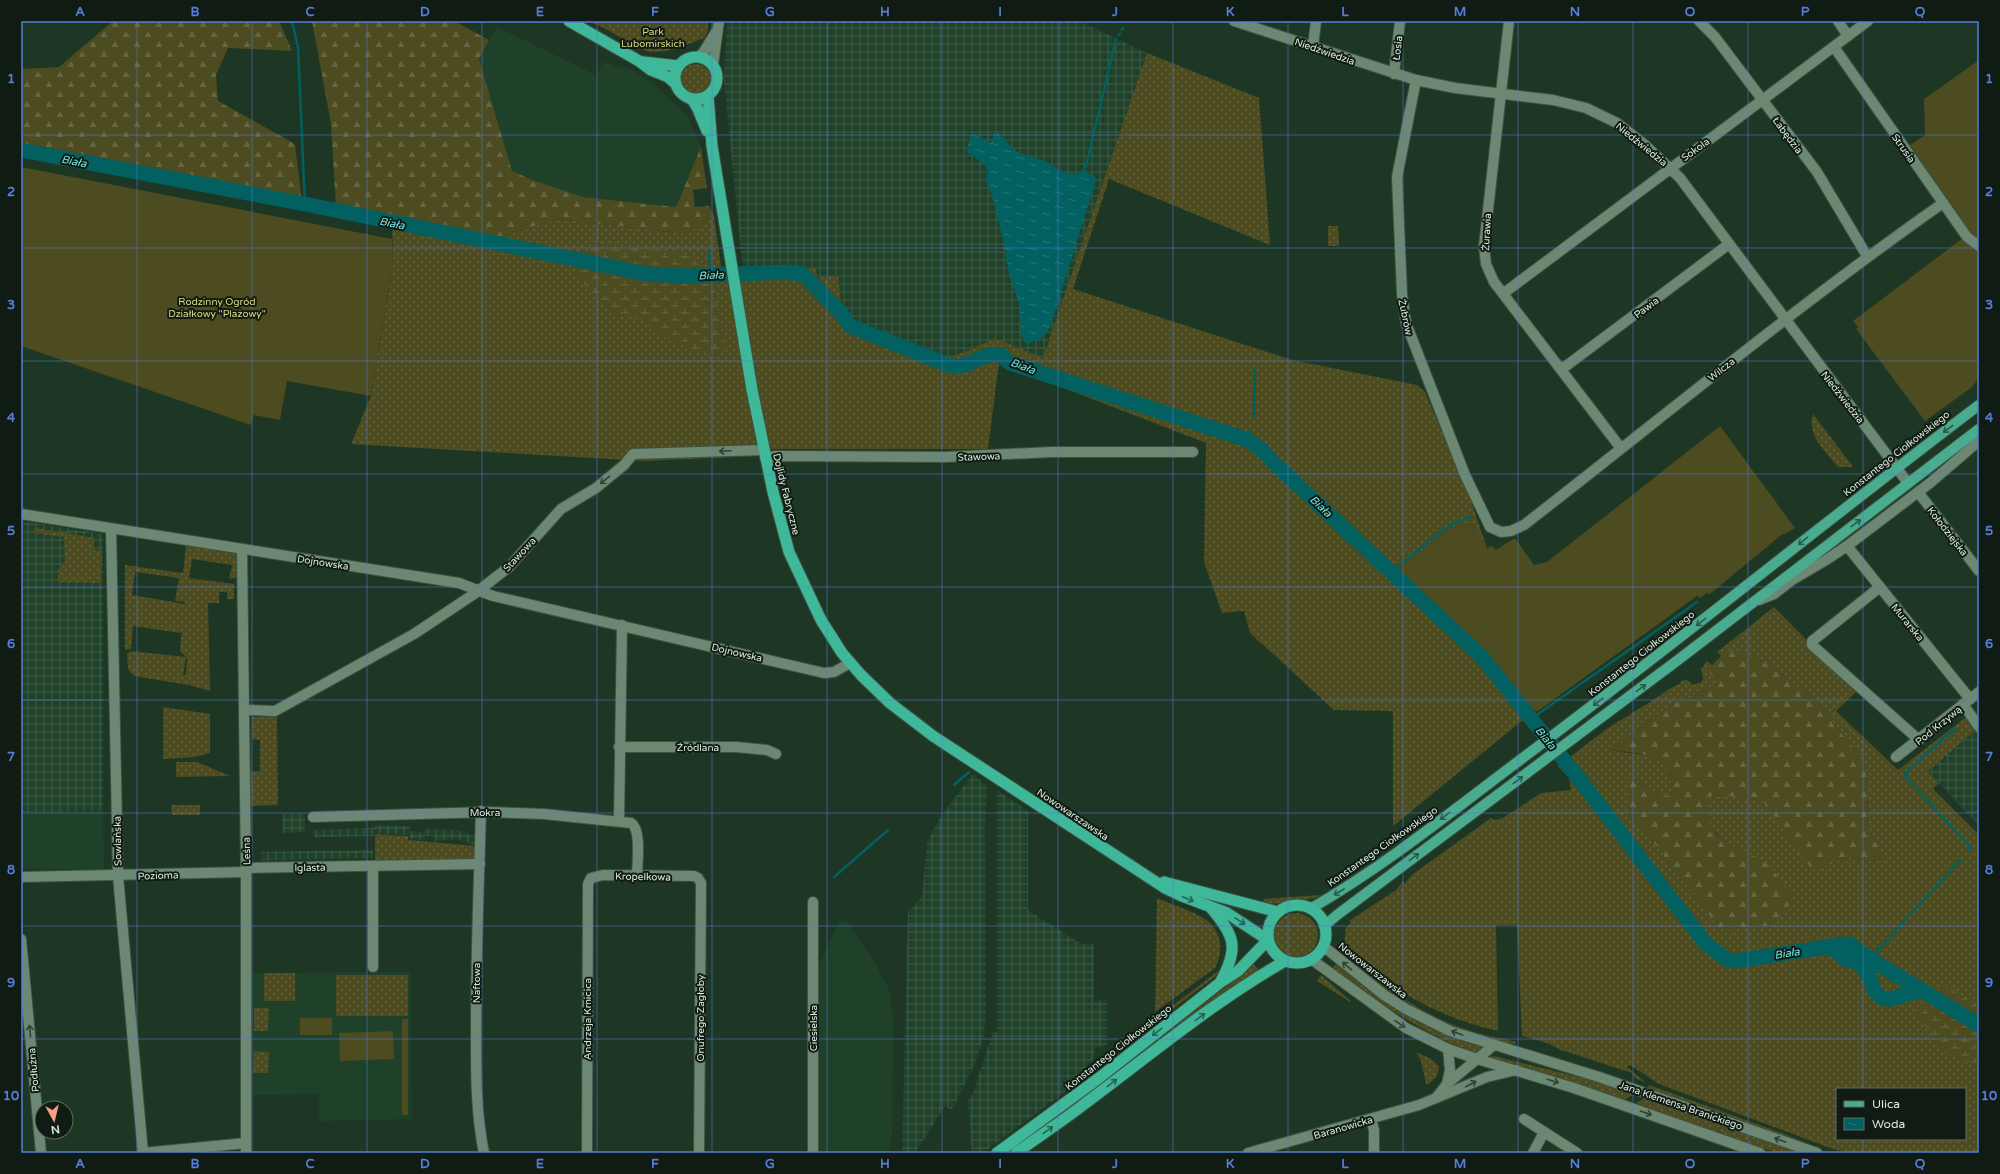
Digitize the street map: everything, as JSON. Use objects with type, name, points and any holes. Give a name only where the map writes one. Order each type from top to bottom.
[{"type":"highway","points":[[569,21],[639,61],[651,70],[668,77],[675,83],[682,94],[692,99],[700,99],[708,96],[714,90],[718,80],[713,65],[705,58],[698,57],[685,60],[678,66],[675,74],[675,83]]},
{"type":"highway","points":[[639,61],[668,66],[678,66]]},
{"type":"highway","name":"Dojlidy Fabryczne","points":[[708,96],[712,146],[752,390],[778,516],[793,560],[826,629],[850,663],[904,714],[984,769]]},
{"type":"highway","name":"Dojlidy Fabryczne","points":[[692,99],[697,107],[712,146]]},
{"type":"highway","name":"Nowowarszawska","points":[[984,769],[1150,878],[1182,896],[1228,913],[1268,940]]},
{"type":"highway","name":"Nowowarszawska","points":[[1150,878],[1278,912]]},
{"type":"highway","points":[[1290,906],[1310,909],[1319,916],[1324,926],[1325,939],[1323,946],[1311,960],[1298,963],[1285,961],[1274,952],[1268,940],[1270,924],[1278,912],[1290,906]]},
{"type":"highway","points":[[1211,907],[1227,928],[1232,941],[1232,956],[1221,982]]},
{"type":"highway","name":"Konstantego Ciołkowskiego","points":[[997,1153],[1099,1078],[1221,982],[1238,971],[1268,940]]},
{"type":"highway","points":[[1016,1153],[1081,1107],[1181,1031],[1240,989],[1285,961]]},
{"type":"main road","name":"Konstantego Ciołkowskiego","points":[[1310,909],[1363,876],[1553,736],[1979,405]]},
{"type":"main road","points":[[1324,926],[1343,910],[1547,759],[1979,429]]},
{"type":"main road","points":[[1769,568],[1774,567],[1780,571],[1780,581]]},
{"type":"street","name":"Niedźwiedzia","points":[[1234,21],[1416,80],[1443,86],[1553,100],[1577,105],[1597,112],[1617,123],[1670,167],[1786,319],[1908,483]]},
{"type":"street","points":[[1313,47],[1316,21]]},
{"type":"street","name":"Łosia","points":[[1394,74],[1400,21]]},
{"type":"street","name":"Żurawia","points":[[1509,21],[1492,159],[1484,246],[1486,264],[1494,282],[1504,293],[1620,447]]},
{"type":"street","name":"Łabędzia","points":[[1699,21],[1714,37],[1817,172],[1867,256]]},
{"type":"street","points":[[1838,21],[1848,36]]},
{"type":"street","name":"Sokola","points":[[1504,293],[1670,167],[1868,21]]},
{"type":"street","points":[[698,57],[703,53],[719,24]]},
{"type":"street","points":[[713,65],[719,24]]},
{"type":"street","name":"Strusia","points":[[1834,47],[1967,237],[1979,246]]},
{"type":"street","name":"Żubrów","points":[[1416,80],[1397,177],[1402,294],[1406,323],[1465,475],[1490,527],[1501,532]]},
{"type":"street","name":"Wilcza","points":[[1501,532],[1511,531],[1524,525],[1620,447],[1867,256],[1943,203]]},
{"type":"street","name":"Pawia","points":[[1562,369],[1729,244]]},
{"type":"street","points":[[1751,604],[1774,594],[1792,580],[1847,546],[1918,492],[1979,441]]},
{"type":"street","name":"Stawowa","points":[[244,710],[275,711],[414,634],[474,594],[477,590],[509,567],[561,510],[596,488],[624,465],[633,454],[765,454],[776,456],[945,457],[1064,452],[1193,452]]},
{"type":"street","name":"Kołodziejska","points":[[1918,492],[1979,571]]},
{"type":"street","name":"Dojnowska","points":[[21,514],[459,584],[493,596],[824,672],[834,672],[850,663]]},
{"type":"street","name":"Sowlańska","points":[[111,529],[118,876],[143,1153]]},
{"type":"street","name":"Murarska","points":[[1847,546],[1880,587],[1966,702],[1979,726]]},
{"type":"street","name":"Leśna","points":[[242,550],[246,870],[246,1148]]},
{"type":"street","points":[[1880,587],[1812,641],[1812,645],[1919,740]]},
{"type":"street","points":[[619,821],[622,625]]},
{"type":"street","name":"Pod Krzywą","points":[[1896,757],[1979,692]]},
{"type":"street","name":"Źródlana","points":[[619,747],[736,747],[767,750],[776,754]]},
{"type":"street","name":"Mokra","points":[[313,817],[481,812],[544,814],[631,823],[634,825],[637,833],[637,876]]},
{"type":"street","name":"Naftowa","points":[[481,812],[476,968],[476,1095],[478,1123],[484,1153]]},
{"type":"street","name":"Iglasta","points":[[246,870],[480,864]]},
{"type":"street","points":[[373,866],[373,967]]},
{"type":"street","name":"Pozioma","points":[[21,877],[118,876],[246,870]]},
{"type":"street","name":"Kropelkowa","points":[[588,884],[591,878],[598,875],[694,876],[698,878],[701,883]]},
{"type":"street","name":"Onufrego Zagłoby","points":[[699,1153],[701,883]]},
{"type":"street","name":"Andrzeja Kmicica","points":[[587,1153],[588,884]]},
{"type":"street","name":"Ciesielska","points":[[812,902],[813,1153]]},
{"type":"street","name":"Podłużna","points":[[21,939],[41,1153]]},
{"type":"street","name":"Nowowarszawska","points":[[1323,946],[1365,981],[1406,1009],[1450,1031],[1494,1046],[1545,1059]]},
{"type":"street","points":[[1311,960],[1401,1024],[1448,1048],[1477,1060],[1516,1070]]},
{"type":"street","points":[[1436,1098],[1446,1084],[1494,1046]]},
{"type":"street","points":[[1446,1084],[1450,1070],[1448,1048]]},
{"type":"street","name":"Jana Klemensa Branickiego","points":[[1545,1059],[1817,1153]]},
{"type":"street","name":"Jana Klemensa Branickiego","points":[[1516,1070],[1574,1088],[1760,1153]]},
{"type":"street","name":"Baranowicka","points":[[1248,1153],[1371,1120],[1419,1105],[1487,1077],[1516,1070]]},
{"type":"street","points":[[1524,1119],[1577,1153]]},
{"type":"street","points":[[1371,1120],[1374,1130],[1374,1153]]},
{"type":"street","points":[[1533,1153],[1544,1132]]},
{"type":"street","points":[[143,1153],[246,1148]]},
{"type":"shaded area","points":[[727,21],[1073,21],[1083,23],[1147,53],[1043,359],[995,338],[965,352],[936,360],[852,325],[842,311],[838,275],[817,278],[816,267],[743,272],[724,79]]},
{"type":"shaded area","points":[[497,27],[596,75],[604,61],[615,67],[628,68],[650,81],[687,115],[701,147],[676,207],[583,197],[535,181],[512,171],[479,59]]},
{"type":"shaded area","points":[[21,521],[103,534],[103,811],[21,812]]},
{"type":"shaded area","points":[[1976,730],[1979,734],[1979,826],[1928,771]]},
{"type":"shaded area","points":[[973,774],[987,786],[985,829],[986,1009],[984,1035],[975,1063],[952,1110],[945,1106],[915,1153],[902,1153],[908,912],[922,897],[927,843],[941,816]]},
{"type":"shaded area","points":[[997,790],[1028,811],[1028,910],[1081,944],[1094,944],[1094,1002],[1107,999],[1107,1045],[1095,1048],[1094,1058],[1082,1072],[1082,1079],[983,1153],[972,1153],[968,1101],[973,1093],[993,1032],[997,1032]]},
{"type":"shaded area","points":[[103,811],[104,870],[21,868],[21,812]]},
{"type":"shaded area","points":[[305,813],[305,832],[283,833],[282,814]]},
{"type":"shaded area","points":[[374,825],[410,826],[410,831],[425,832],[425,829],[457,830],[474,836],[475,845],[457,839],[434,841],[433,836],[425,836],[425,840],[409,839],[409,835],[374,833],[374,836],[314,837],[313,830],[374,828]]},
{"type":"shaded area","points":[[373,850],[372,858],[261,860],[261,852]]},
{"type":"shaded area","points":[[839,921],[846,921],[873,959],[890,992],[893,1023],[892,1138],[887,1153],[808,1153],[806,994]]},
{"type":"shaded area","points":[[410,972],[412,1119],[319,1121],[319,1094],[253,1095],[253,973]]},
{"type":"green space","points":[[113,21],[279,21],[292,51],[228,48],[216,75],[218,101],[295,144],[302,203],[21,149],[21,69],[59,67]]},
{"type":"green space","points":[[312,21],[454,21],[489,40],[479,59],[512,171],[535,181],[583,197],[676,207],[701,147],[707,188],[693,190],[695,207],[709,206],[714,216],[687,234],[558,219],[495,238],[336,208],[331,124]]},
{"type":"green space","name":"Park Lubomirskich","points":[[586,21],[708,21],[708,31],[704,38],[690,44],[675,49],[653,52],[646,51],[598,25]]},
{"type":"green space","points":[[1147,53],[1259,98],[1270,245],[1109,179],[1073,289],[1292,360],[1417,385],[1425,392],[1468,492],[1487,548],[1470,523],[1453,527],[1396,570],[1486,655],[1534,711],[1393,826],[1393,711],[1334,710],[1250,633],[1244,611],[1222,613],[1204,562],[1206,443],[999,363],[988,449],[768,449],[757,456],[644,461],[351,444],[371,396],[393,263],[392,218],[495,238],[558,219],[687,234],[714,216],[722,273],[816,267],[817,278],[838,275],[842,311],[852,325],[936,360],[965,352],[995,338],[1043,358]]},
{"type":"green space","points":[[1979,60],[1979,238],[1974,237],[1910,145],[1925,135],[1924,99]]},
{"type":"green space","points":[[696,64],[707,68],[711,79],[707,90],[696,94],[685,90],[681,79],[685,68]]},
{"type":"green space","name":"Rodzinny Ogród Działkowy \"Plażowy\"","points":[[21,167],[392,239],[393,263],[371,396],[287,381],[280,420],[254,415],[251,425],[21,346]]},
{"type":"green space","points":[[1328,226],[1338,226],[1339,246],[1328,246]]},
{"type":"green space","points":[[1963,238],[1979,251],[1979,378],[1972,387],[1925,421],[1856,329],[1858,327],[1853,321]]},
{"type":"green space","points":[[592,242],[693,255],[710,270],[726,349],[715,358],[666,340],[643,319],[611,314],[576,275]]},
{"type":"green space","points":[[1813,414],[1853,467],[1838,467],[1823,449],[1812,429]]},
{"type":"green space","points":[[1720,426],[1795,528],[1780,536],[1710,594],[1707,593],[1700,598],[1697,596],[1538,711],[1534,711],[1487,655],[1396,570],[1453,527],[1470,523],[1487,548],[1492,546],[1496,550],[1515,538],[1534,565],[1547,562]]},
{"type":"green space","points":[[35,528],[94,538],[94,550],[102,550],[101,583],[58,582],[58,570],[65,562],[64,537],[34,533]]},
{"type":"green space","points":[[186,545],[237,554],[238,577],[229,579],[232,565],[192,559],[189,578],[234,584],[234,599],[227,599],[227,592],[219,592],[219,603],[208,603],[210,691],[189,685],[134,676],[128,669],[127,654],[131,651],[186,657],[180,651],[182,629],[181,633],[133,626],[131,649],[125,650],[125,565],[183,573]],"holes":[[[135,572],[179,578],[175,601],[185,602],[185,604],[132,595]],[[186,657],[186,675],[183,675]]]},
{"type":"green space","points":[[1774,607],[1857,691],[1836,711],[1898,770],[1966,717],[1976,730],[1928,771],[1939,783],[1933,789],[1979,835],[1979,1153],[1849,1153],[1833,1149],[1659,1084],[1630,1065],[1627,1067],[1646,1083],[1635,1078],[1632,1073],[1561,1050],[1547,1043],[1522,1036],[1517,925],[1496,925],[1498,1031],[1455,1018],[1416,1000],[1379,976],[1344,947],[1346,927],[1351,923],[1349,921],[1396,890],[1403,881],[1405,883],[1413,874],[1491,818],[1495,820],[1503,818],[1541,793],[1571,790],[1569,778],[1558,766],[1608,728],[1681,683],[1681,681],[1687,680],[1693,685],[1701,682],[1703,679],[1701,667],[1702,668],[1707,661],[1712,665],[1721,656],[1717,652]],"holes":[[[1750,655],[1774,668],[1811,697],[1830,716],[1833,724],[1857,752],[1866,768],[1868,828],[1885,859],[1870,861],[1846,857],[1819,869],[1764,803],[1749,798],[1713,795],[1707,800],[1707,816],[1710,825],[1723,839],[1732,845],[1769,864],[1727,931],[1720,928],[1691,890],[1673,872],[1661,851],[1630,816],[1627,809],[1632,779],[1663,796],[1671,795],[1672,784],[1666,769],[1654,758],[1611,750],[1675,702],[1717,685]]]},
{"type":"green space","points":[[1733,651],[1750,655],[1774,668],[1811,697],[1830,716],[1833,724],[1857,752],[1866,767],[1868,828],[1885,859],[1870,861],[1846,857],[1819,869],[1812,868],[1801,857],[1771,811],[1764,803],[1749,798],[1713,795],[1707,800],[1707,817],[1716,834],[1732,845],[1769,864],[1792,896],[1790,904],[1775,924],[1727,931],[1719,928],[1691,890],[1673,872],[1661,851],[1630,816],[1627,809],[1627,785],[1632,779],[1663,796],[1671,795],[1672,784],[1666,769],[1654,758],[1646,755],[1611,750],[1675,702],[1717,685],[1708,669],[1727,652]]},
{"type":"green space","points":[[163,707],[210,714],[210,753],[195,757],[163,759]]},
{"type":"green space","points":[[252,717],[277,717],[278,805],[250,806],[249,772],[260,771],[260,740],[252,739]]},
{"type":"green space","points":[[176,762],[197,762],[230,776],[176,777]]},
{"type":"green space","points":[[171,805],[200,805],[200,815],[172,815]]},
{"type":"green space","points":[[375,834],[408,836],[408,840],[475,846],[474,860],[375,860]]},
{"type":"green space","points":[[1321,896],[1292,902],[1275,904],[1262,903],[1264,899]]},
{"type":"green space","points":[[1157,898],[1188,910],[1211,924],[1218,935],[1220,942],[1220,955],[1215,968],[1155,1012]]},
{"type":"green space","points":[[1296,913],[1308,917],[1314,923],[1318,935],[1314,947],[1308,953],[1296,957],[1284,953],[1278,947],[1274,935],[1278,923],[1284,917]]},
{"type":"green space","points":[[1253,964],[1259,970],[1047,1125],[1046,1123],[1234,981]]},
{"type":"green space","points":[[1336,964],[1376,996],[1407,1016],[1459,1040],[1487,1049],[1477,1054],[1437,1037],[1419,1027],[1384,1005],[1333,968]]},
{"type":"green space","points":[[1359,967],[1386,987],[1428,1013],[1458,1027],[1516,1042],[1516,1044],[1506,1043],[1471,1033],[1436,1019],[1388,991],[1358,968]]},
{"type":"green space","points":[[1222,968],[1216,976],[1115,1053],[1113,1051]]},
{"type":"green space","points":[[264,973],[295,973],[295,1001],[264,1001]]},
{"type":"green space","points":[[336,975],[408,975],[408,1016],[336,1016]]},
{"type":"green space","points":[[1321,975],[1351,1001],[1350,1002],[1317,981]]},
{"type":"green space","points":[[1945,986],[1979,1005],[1979,1067],[1945,1052],[1914,1012]]},
{"type":"green space","points":[[254,1008],[269,1008],[268,1031],[254,1031]]},
{"type":"green space","points":[[300,1018],[332,1018],[332,1035],[300,1035]]},
{"type":"green space","points":[[402,1019],[408,1019],[408,1115],[402,1115]]},
{"type":"green space","points":[[393,1031],[394,1059],[340,1061],[339,1033]]},
{"type":"green space","points":[[254,1051],[269,1052],[268,1073],[253,1073]]},
{"type":"green space","points":[[1416,1052],[1431,1059],[1439,1066],[1437,1076],[1429,1084],[1426,1084],[1421,1061]]},
{"type":"green space","points":[[1494,1056],[1599,1082],[1635,1094],[1624,1100],[1487,1057]]},
{"type":"green space","points":[[1649,1085],[1787,1135],[1825,1151],[1648,1088]]},
{"type":"green space","points":[[1645,1098],[1803,1153],[1777,1153],[1635,1104]]},
{"type":"water","points":[[996,132],[1000,134],[1010,146],[1018,152],[1050,163],[1060,171],[1073,174],[1083,171],[1095,176],[1096,180],[1050,328],[1042,338],[1027,344],[1021,335],[1020,306],[1009,274],[992,195],[986,182],[987,172],[985,165],[967,152],[970,135],[974,134],[988,142],[992,142],[994,133]]},
{"type":"waterway","points":[[292,21],[298,48],[305,204]]},
{"type":"waterway","points":[[1083,171],[1086,166],[1116,39]]},
{"type":"waterway","name":"Biała","points":[[21,150],[305,204],[647,274],[688,276],[786,272],[803,274],[841,313],[850,326],[951,366],[964,365],[989,355],[1001,355],[1010,363],[1245,439],[1260,448],[1273,462],[1482,657],[1580,780],[1706,944],[1726,959],[1736,961],[1846,944],[1851,945],[1870,959],[1979,1025]]},
{"type":"waterway","points":[[709,251],[709,259],[714,275]]},
{"type":"waterway","points":[[1254,417],[1255,370]]},
{"type":"waterway","points":[[1247,441],[1251,431]]},
{"type":"waterway","points":[[1390,572],[1450,525],[1471,517]]},
{"type":"waterway","points":[[1531,719],[1697,602]]},
{"type":"waterway","points":[[1956,728],[1906,772],[1905,776],[1970,847],[1969,851]]},
{"type":"waterway","points":[[954,785],[969,772]]},
{"type":"waterway","points":[[834,877],[888,830]]},
{"type":"waterway","points":[[1870,959],[1960,860]]},
{"type":"waterway","name":"Biała","points":[[1829,946],[1845,959],[1860,963],[1870,978],[1875,992],[1882,998],[1890,999],[1922,990]]}]
